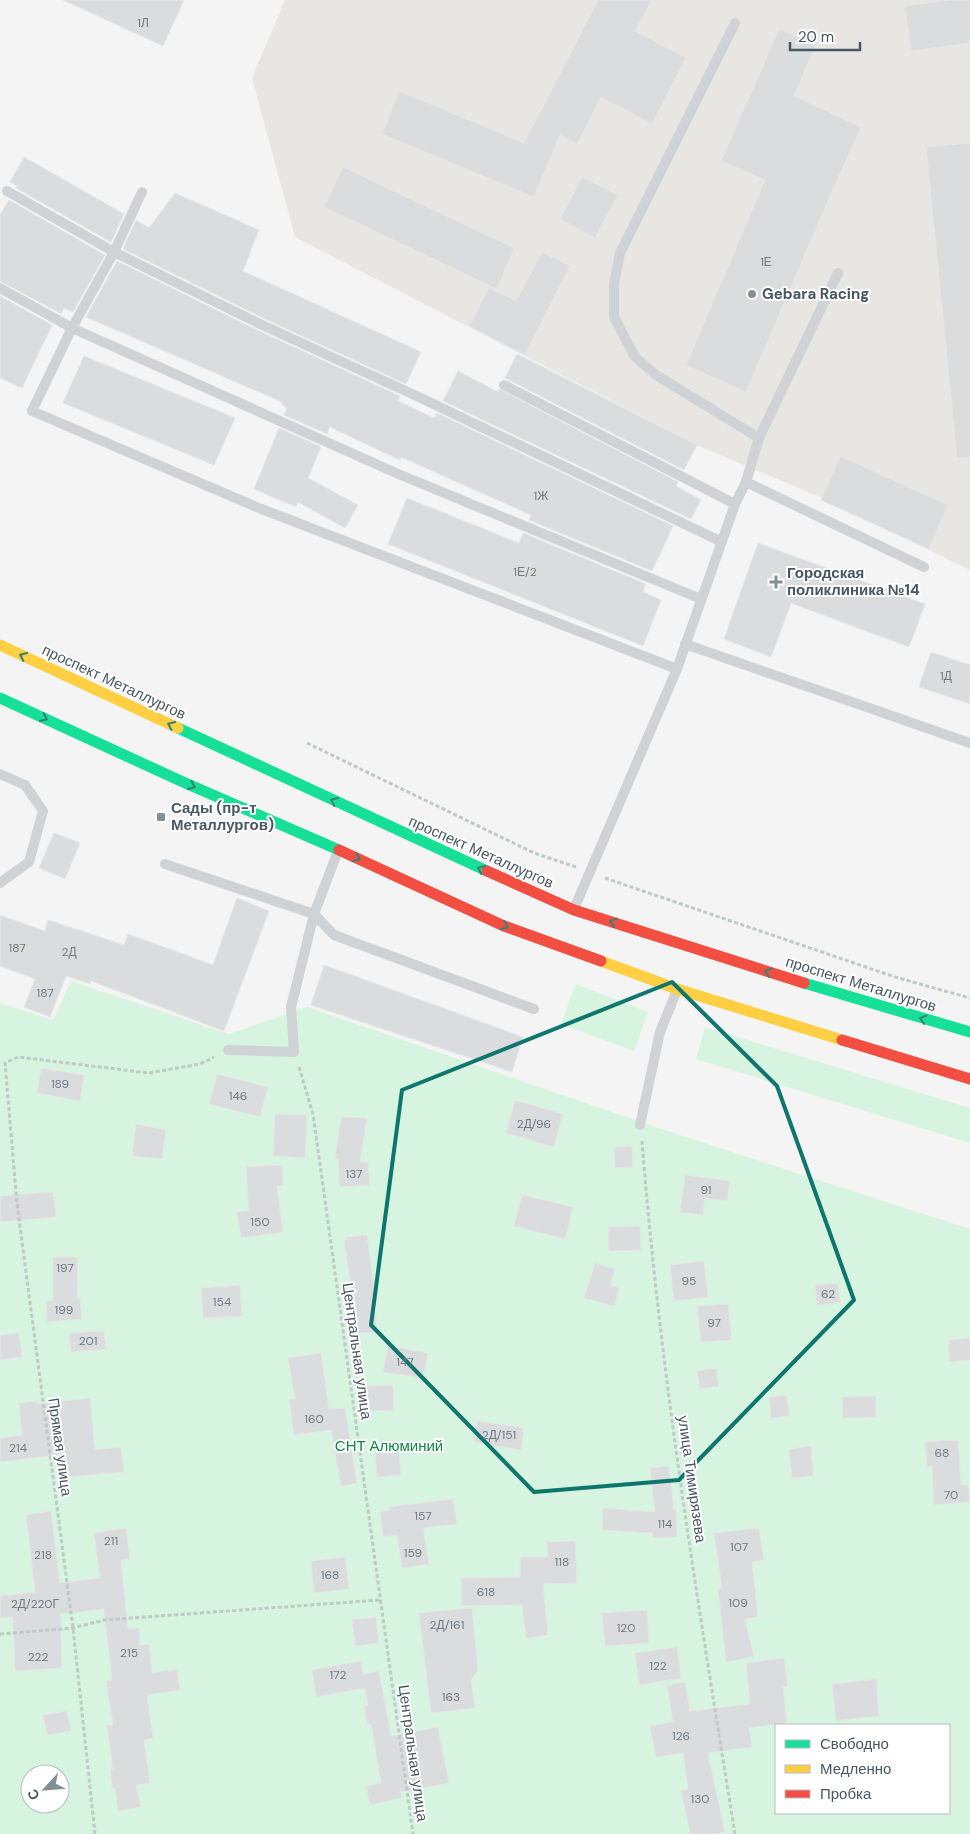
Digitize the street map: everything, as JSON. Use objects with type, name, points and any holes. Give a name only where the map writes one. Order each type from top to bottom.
[{"type":"main road","name":"проспект Металлургов","points":[[0,645],[520,887],[574,910],[828,991],[970,1032]]},
{"type":"main road","points":[[0,698],[504,926],[677,990],[970,1079]]},
{"type":"lane","points":[[735,23],[620,253],[614,284],[614,316],[635,357],[656,375],[759,438]]},
{"type":"lane","points":[[7,191],[114,252],[722,542]]},
{"type":"lane","points":[[142,192],[114,252],[72,328],[32,411],[259,508],[677,669]]},
{"type":"lane","points":[[574,910],[677,669],[735,504],[746,482],[759,438],[838,273]]},
{"type":"lane","points":[[0,288],[72,328],[396,473],[701,599]]},
{"type":"lane","points":[[504,385],[735,504]]},
{"type":"lane","points":[[746,482],[924,567]]},
{"type":"lane","points":[[685,644],[970,744]]},
{"type":"lane","points":[[0,774],[25,784],[43,811],[30,862],[0,883]]},
{"type":"lane","points":[[228,1050],[294,1052],[291,1007],[314,914],[339,850]]},
{"type":"lane","points":[[165,864],[314,914],[334,935],[534,1009]]},
{"type":"lane","points":[[640,1125],[660,1032],[677,990]]},
{"type":"path","points":[[307,743],[534,853],[895,977],[970,998]]},
{"type":"path","name":"Прямая улица","points":[[95,1834],[74,1628],[17,1204],[5,1064],[18,1058],[149,1074],[200,1064],[228,1050]]},
{"type":"path","name":"Центральная улица","points":[[294,1052],[313,1114],[413,1834]]},
{"type":"path","name":"улица Тимирязева","points":[[640,1125],[662,1346],[688,1535],[735,1834]]},
{"type":"path","points":[[0,1634],[74,1628],[104,1620],[380,1600]]},
{"type":"highlighted area","points":[[672,982],[777,1086],[854,1300],[679,1480],[534,1492],[371,1325],[402,1090]]},
{"type":"shaded area","points":[[285,0],[970,0],[970,570],[815,495],[697,445],[295,237],[252,78]]},
{"type":"green space","name":"СНТ Алюминий","points":[[71,981],[229,1034],[307,1007],[664,1130],[970,1229],[970,1834],[0,1834],[0,1003],[53,1020]]},
{"type":"green space","points":[[576,984],[648,1012],[634,1051],[561,1024]]},
{"type":"green space","points":[[705,1027],[970,1108],[970,1143],[696,1059]]},
{"type":"building","points":[[63,0],[184,0],[163,46]]},
{"type":"building","points":[[598,0],[652,0],[635,31],[686,58],[652,124],[601,97],[577,144],[560,135],[534,197],[382,134],[399,91],[524,143]]},
{"type":"building","points":[[949,0],[970,0],[970,43],[911,51],[905,6]]},
{"type":"building","points":[[779,29],[816,45],[794,96],[861,127],[746,392],[686,365],[765,180],[721,161]]},
{"type":"building","points":[[970,143],[970,458],[957,458],[926,147]]},
{"type":"building","points":[[24,157],[124,214],[111,242],[16,188],[17,186],[10,182]]},
{"type":"building","points":[[343,167],[514,248],[497,289],[324,207]]},
{"type":"building","points":[[582,177],[618,195],[595,238],[560,219]]},
{"type":"building","points":[[175,193],[259,230],[243,271],[421,352],[406,384],[263,318],[123,249],[136,220],[149,228]]},
{"type":"building","points":[[9,200],[105,255],[73,312],[64,308],[61,314],[0,281],[0,215]]},
{"type":"building","points":[[542,252],[570,266],[525,355],[469,326],[489,288],[516,301]]},
{"type":"building","points":[[117,261],[257,330],[400,396],[398,401],[434,418],[437,413],[673,526],[652,571],[529,520],[531,515],[401,457],[400,460],[330,427],[327,434],[284,415],[287,408],[281,404],[282,402],[86,317]]},
{"type":"building","points":[[0,296],[52,325],[22,388],[0,378]]},
{"type":"building","points":[[517,354],[697,445],[684,470],[505,378]]},
{"type":"building","points":[[84,356],[235,418],[214,465],[63,403]]},
{"type":"building","points":[[458,371],[498,392],[499,389],[678,482],[676,486],[701,500],[691,519],[443,401]]},
{"type":"building","points":[[279,428],[321,447],[308,478],[358,505],[345,528],[298,502],[296,507],[254,489]]},
{"type":"building","points":[[840,456],[948,505],[929,549],[821,500]]},
{"type":"building","points":[[407,498],[519,543],[523,533],[646,584],[643,592],[661,600],[643,646],[388,544]]},
{"type":"building","points":[[758,543],[925,604],[909,647],[791,603],[771,657],[724,639]]},
{"type":"building","points":[[931,652],[970,665],[970,704],[919,687]]},
{"type":"building","points":[[54,833],[80,843],[65,879],[39,868]]},
{"type":"building","points":[[237,898],[269,911],[224,1031],[91,981],[90,984],[66,976],[50,1017],[24,1007],[35,979],[0,966],[0,915],[45,931],[48,920],[124,945],[128,934],[213,965]]},
{"type":"building","points":[[324,965],[523,1037],[512,1072],[311,1005]]},
{"type":"building","points":[[41,1068],[84,1075],[80,1101],[37,1093]]},
{"type":"building","points":[[217,1074],[268,1087],[260,1117],[209,1104]]},
{"type":"building","points":[[515,1100],[563,1114],[554,1147],[506,1133]]},
{"type":"building","points":[[275,1114],[307,1115],[305,1158],[273,1156]]},
{"type":"building","points":[[341,1117],[367,1118],[360,1162],[368,1162],[370,1185],[340,1187],[338,1159],[335,1159]]},
{"type":"building","points":[[136,1124],[166,1130],[162,1159],[132,1156]]},
{"type":"building","points":[[632,1146],[633,1167],[615,1168],[614,1147]]},
{"type":"building","points":[[282,1165],[283,1185],[277,1186],[283,1232],[241,1238],[237,1212],[249,1211],[246,1167]]},
{"type":"building","points":[[685,1175],[730,1181],[727,1201],[705,1198],[703,1215],[680,1212]]},
{"type":"building","points":[[53,1192],[56,1217],[0,1222],[0,1196]]},
{"type":"building","points":[[522,1195],[573,1207],[565,1239],[514,1226]]},
{"type":"building","points":[[640,1226],[641,1250],[609,1251],[608,1227]]},
{"type":"building","points":[[367,1235],[374,1287],[377,1332],[358,1333],[344,1240],[347,1240],[347,1237]]},
{"type":"building","points":[[53,1257],[78,1257],[77,1299],[80,1298],[82,1319],[47,1322],[46,1301],[53,1300]]},
{"type":"building","points":[[704,1261],[708,1297],[674,1301],[670,1265]]},
{"type":"building","points":[[595,1263],[615,1269],[610,1285],[619,1288],[614,1306],[584,1298]]},
{"type":"building","points":[[838,1283],[840,1303],[817,1305],[815,1285]]},
{"type":"building","points":[[240,1285],[242,1316],[203,1318],[201,1288]]},
{"type":"building","points":[[728,1304],[732,1340],[701,1342],[697,1306]]},
{"type":"building","points":[[104,1331],[106,1349],[71,1352],[69,1333]]},
{"type":"building","points":[[19,1333],[22,1357],[0,1360],[0,1335]]},
{"type":"building","points":[[970,1338],[970,1360],[950,1362],[948,1340]]},
{"type":"building","points":[[388,1346],[428,1353],[423,1378],[383,1372]]},
{"type":"building","points":[[321,1353],[329,1409],[345,1408],[357,1483],[341,1486],[331,1430],[294,1435],[289,1400],[295,1399],[288,1358]]},
{"type":"building","points":[[716,1368],[719,1386],[700,1389],[697,1371]]},
{"type":"building","points":[[393,1385],[394,1410],[367,1411],[366,1386]]},
{"type":"building","points":[[787,1395],[789,1416],[771,1418],[769,1397]]},
{"type":"building","points":[[876,1396],[876,1417],[843,1418],[842,1397]]},
{"type":"building","points":[[90,1398],[95,1450],[121,1447],[124,1472],[68,1477],[66,1454],[0,1462],[0,1438],[22,1435],[19,1403],[37,1401],[37,1404]]},
{"type":"building","points":[[477,1421],[524,1428],[521,1450],[474,1442]]},
{"type":"building","points":[[958,1440],[961,1485],[968,1485],[970,1502],[934,1505],[932,1466],[927,1467],[925,1442]]},
{"type":"building","points":[[811,1446],[813,1476],[792,1478],[789,1449]]},
{"type":"building","points":[[399,1451],[401,1475],[377,1477],[375,1453]]},
{"type":"building","points":[[669,1466],[674,1510],[676,1510],[677,1537],[653,1538],[652,1533],[602,1530],[603,1508],[655,1512],[650,1468]]},
{"type":"building","points":[[453,1499],[457,1524],[423,1528],[429,1564],[402,1568],[397,1535],[383,1537],[380,1512],[390,1510],[389,1507]]},
{"type":"building","points":[[51,1511],[60,1583],[100,1578],[94,1533],[126,1528],[130,1559],[121,1560],[128,1629],[139,1628],[140,1645],[149,1644],[152,1673],[177,1669],[180,1690],[147,1695],[153,1738],[144,1740],[150,1783],[136,1785],[141,1807],[118,1811],[115,1788],[112,1788],[110,1770],[113,1770],[107,1725],[113,1725],[106,1681],[112,1680],[104,1609],[60,1614],[62,1668],[15,1671],[13,1617],[0,1618],[0,1596],[35,1592],[26,1515]]},
{"type":"building","points":[[759,1528],[764,1560],[752,1562],[758,1617],[745,1619],[754,1657],[726,1662],[718,1589],[722,1588],[714,1533]]},
{"type":"building","points":[[575,1541],[577,1583],[543,1584],[548,1635],[526,1638],[522,1605],[462,1606],[461,1578],[520,1577],[520,1557],[548,1557],[547,1542]]},
{"type":"building","points":[[345,1557],[349,1589],[314,1593],[311,1561]]},
{"type":"building","points":[[472,1608],[478,1671],[471,1680],[475,1708],[431,1713],[419,1613]]},
{"type":"building","points":[[647,1610],[649,1643],[605,1646],[602,1613]]},
{"type":"building","points":[[376,1617],[379,1643],[355,1646],[352,1620]]},
{"type":"building","points":[[677,1647],[681,1678],[639,1685],[635,1653]]},
{"type":"building","points":[[784,1658],[788,1687],[783,1687],[787,1723],[749,1728],[752,1747],[708,1753],[725,1832],[690,1834],[681,1790],[688,1789],[683,1753],[656,1757],[650,1726],[673,1722],[667,1685],[685,1682],[690,1711],[750,1704],[746,1663]]},
{"type":"building","points":[[361,1661],[363,1674],[379,1671],[391,1736],[438,1727],[449,1783],[400,1792],[402,1798],[370,1805],[366,1786],[381,1783],[371,1724],[367,1724],[364,1706],[368,1705],[365,1688],[316,1697],[312,1670]]},
{"type":"building","points":[[876,1679],[879,1716],[836,1721],[832,1684]]},
{"type":"building","points":[[67,1711],[71,1731],[47,1735],[43,1715]]},
{"type":"traffic: fast","points":[[0,698],[183,782],[339,850]]},
{"type":"traffic: fast","points":[[178,728],[487,871]]},
{"type":"traffic: fast","points":[[804,983],[970,1032]]},
{"type":"traffic: slow","points":[[0,645],[178,728]]},
{"type":"traffic: slow","points":[[601,961],[677,989],[842,1040]]},
{"type":"traffic: jam","points":[[339,850],[504,926],[601,961]]},
{"type":"traffic: jam","points":[[487,871],[574,910],[804,983]]},
{"type":"traffic: jam","points":[[842,1040],[970,1079]]},
{"type":"place","name":"Gebara Racing","points":[[752,294]]},
{"type":"place","name":"Городская поликлиника №14","points":[[776,582]]},
{"type":"place","name":"Сады (пр-т Металлургов)","points":[[161,817]]}]
